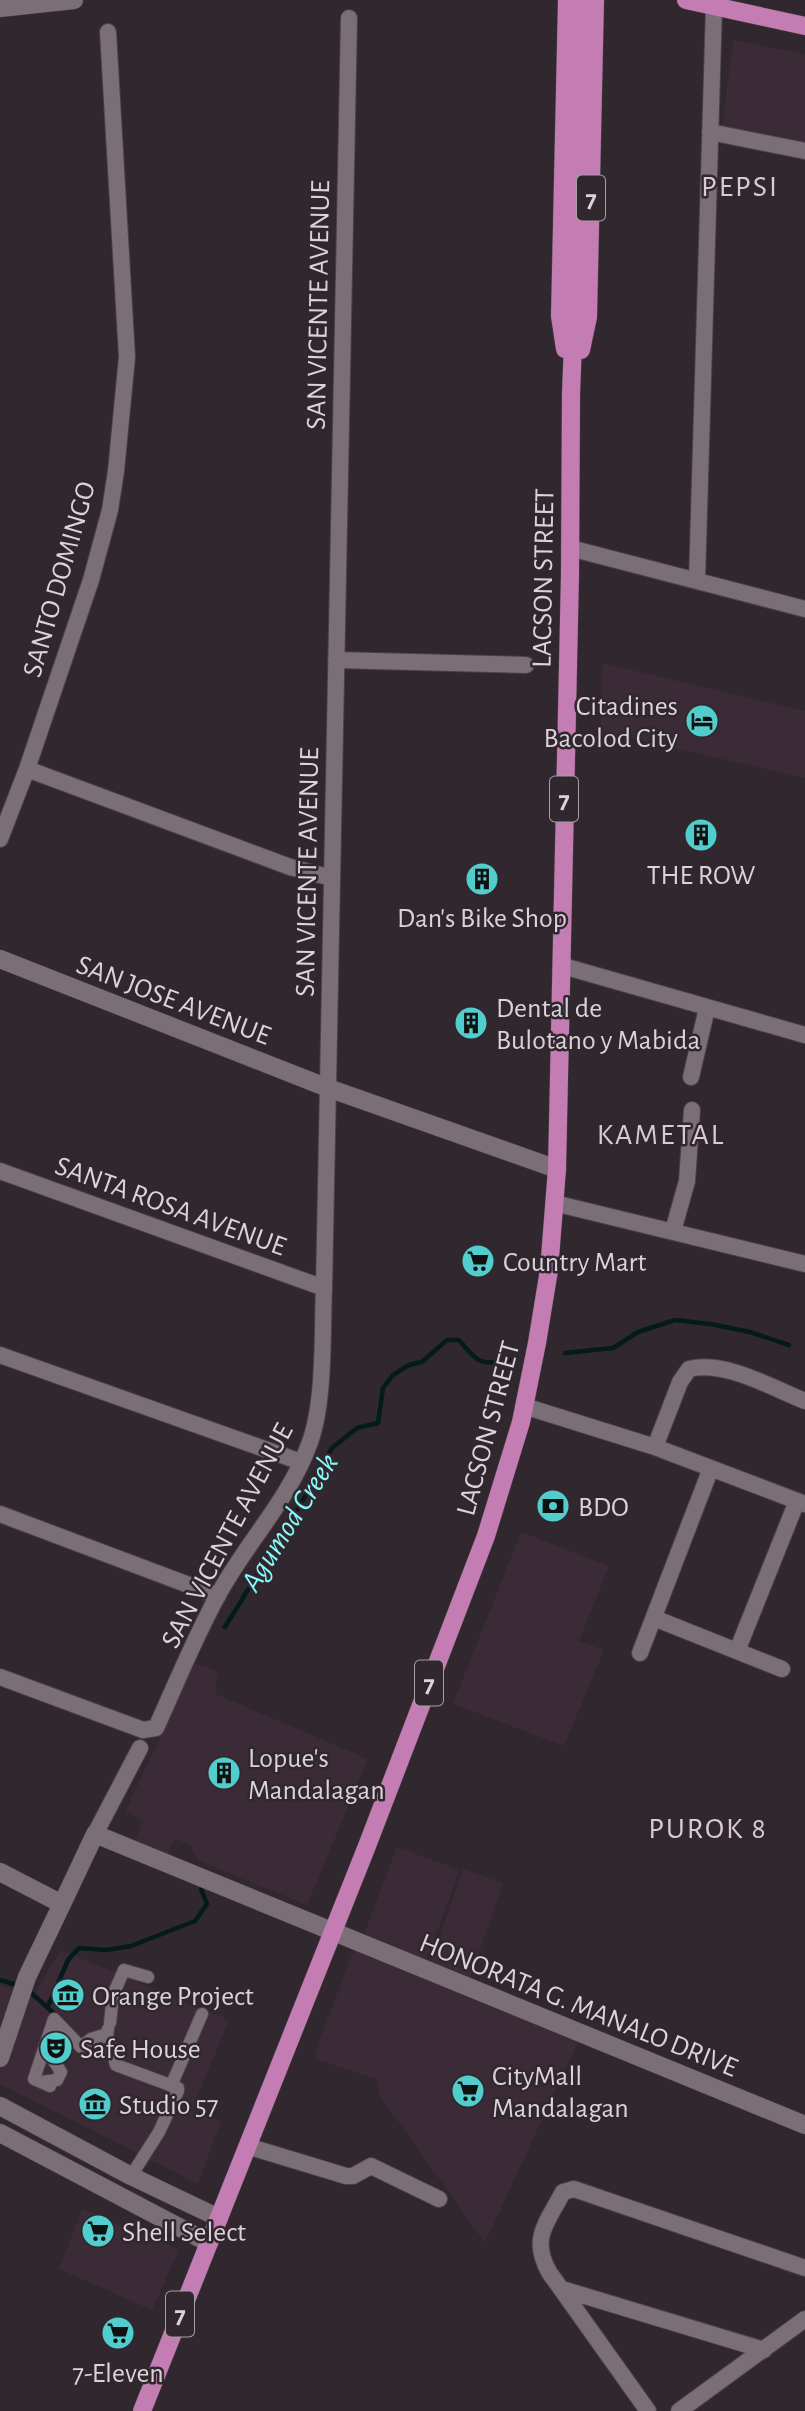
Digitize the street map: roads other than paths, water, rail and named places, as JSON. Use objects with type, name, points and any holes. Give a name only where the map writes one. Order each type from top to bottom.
[{"type":"main road","name":"LACSON STREET","points":[[566,0],[560,316],[571,394]]},
{"type":"main road","name":"LACSON STREET","points":[[142,2411],[486,1536],[524,1406],[549,1270],[557,1169],[563,966],[571,394],[582,0]]},
{"type":"main road","name":"LACSON STREET","points":[[571,394],[588,317],[595,0]]},
{"type":"main road","points":[[686,0],[805,26]]},
{"type":"street","points":[[0,8],[74,0]]},
{"type":"street","points":[[697,582],[714,6]]},
{"type":"street","name":"SAN VICENTE AVENUE","points":[[0,1677],[143,1731],[156,1728],[218,1596],[272,1514],[301,1462],[318,1415],[324,1289],[349,18]]},
{"type":"street","name":"SANTO DOMINGO","points":[[0,839],[27,769],[91,580],[110,510],[116,471],[127,357],[108,32]]},
{"type":"street","points":[[710,132],[805,151]]},
{"type":"street","points":[[569,548],[805,609]]},
{"type":"street","points":[[336,660],[526,664]]},
{"type":"street","points":[[27,769],[290,867],[332,878]]},
{"type":"street","name":"SAN JOSE AVENUE","points":[[0,959],[328,1088],[557,1169]]},
{"type":"street","points":[[563,966],[805,1035]]},
{"type":"street","points":[[691,1077],[707,1008]]},
{"type":"street","points":[[673,1231],[687,1181],[692,1110]]},
{"type":"street","name":"SANTA ROSA AVENUE","points":[[0,1171],[324,1289]]},
{"type":"street","points":[[554,1203],[805,1264]]},
{"type":"street","points":[[0,1355],[301,1462]]},
{"type":"street","points":[[655,1447],[680,1382],[690,1369],[701,1366],[721,1367],[805,1401]]},
{"type":"street","points":[[524,1406],[655,1447],[801,1502],[737,1651]]},
{"type":"street","points":[[640,1653],[711,1468]]},
{"type":"street","points":[[0,1514],[218,1596]]},
{"type":"street","points":[[654,1618],[782,1669]]},
{"type":"street","points":[[0,2058],[27,1977],[95,1834],[140,1748]]},
{"type":"street","name":"HONORATA G. MANALO DRIVE","points":[[95,1834],[805,2125]]},
{"type":"street","points":[[0,1872],[62,1904]]},
{"type":"street","points":[[131,2176],[173,2106],[178,2091],[178,2088],[116,2064],[109,2029],[113,1995],[124,1970],[148,1977]]},
{"type":"street","points":[[171,2086],[202,2014]]},
{"type":"street","points":[[45,2047],[61,2072],[57,2080],[45,2084],[34,2079],[54,2019],[81,2047],[109,2029]]},
{"type":"street","points":[[0,2106],[131,2176],[219,2218]]},
{"type":"street","points":[[0,2133],[209,2243]]},
{"type":"street","points":[[247,2146],[346,2176],[353,2176],[371,2166],[439,2199]]},
{"type":"street","points":[[648,2411],[544,2262],[539,2245],[563,2192],[571,2189],[805,2268]]},
{"type":"street","points":[[562,2289],[764,2350]]},
{"type":"street","points":[[680,2411],[805,2319]]},
{"type":"waterway","name":"Agumod Creek","points":[[565,1353],[613,1348],[638,1332],[675,1320],[750,1332],[789,1345]]},
{"type":"waterway","name":"Agumod Creek","points":[[225,1627],[332,1448],[357,1428],[378,1423],[383,1388],[393,1375],[409,1365],[422,1362],[447,1340],[459,1340],[483,1362],[514,1360]]},
{"type":"waterway","name":"Agumod Creek","points":[[48,2006],[68,1960],[79,1948],[106,1950],[131,1946],[195,1921],[207,1904],[201,1889]]},
{"type":"waterway","name":"Agumod Creek","points":[[0,1980],[20,1986]]},
{"type":"waterway","name":"Agumod Creek","points":[[28,1990],[58,2017]]},
{"type":"place","name":"Citadines Bacolod City","points":[[702,721]]},
{"type":"place","name":"THE ROW","points":[[701,835]]},
{"type":"place","name":"Dan's Bike Shop","points":[[482,879]]},
{"type":"place","name":"Dental de Bulotano y Mabida","points":[[471,1023]]},
{"type":"place","name":"Country Mart","points":[[478,1261]]},
{"type":"place","name":"BDO","points":[[553,1506]]},
{"type":"place","name":"Lopue's Mandalagan","points":[[224,1773]]},
{"type":"place","name":"Orange Project","points":[[68,1995]]},
{"type":"place","name":"Safe House","points":[[56,2048]]},
{"type":"place","name":"CityMall Mandalagan","points":[[468,2091]]},
{"type":"place","name":"Studio 57","points":[[95,2104]]},
{"type":"place","name":"Shell Select","points":[[98,2231]]},
{"type":"place","name":"7-Eleven","points":[[118,2333]]},
{"type":"district","name":"PEPSI","points":[[740,186]]},
{"type":"district","name":"KAMETAL","points":[[661,1134]]},
{"type":"district","name":"PUROK 8","points":[[708,1828]]}]
